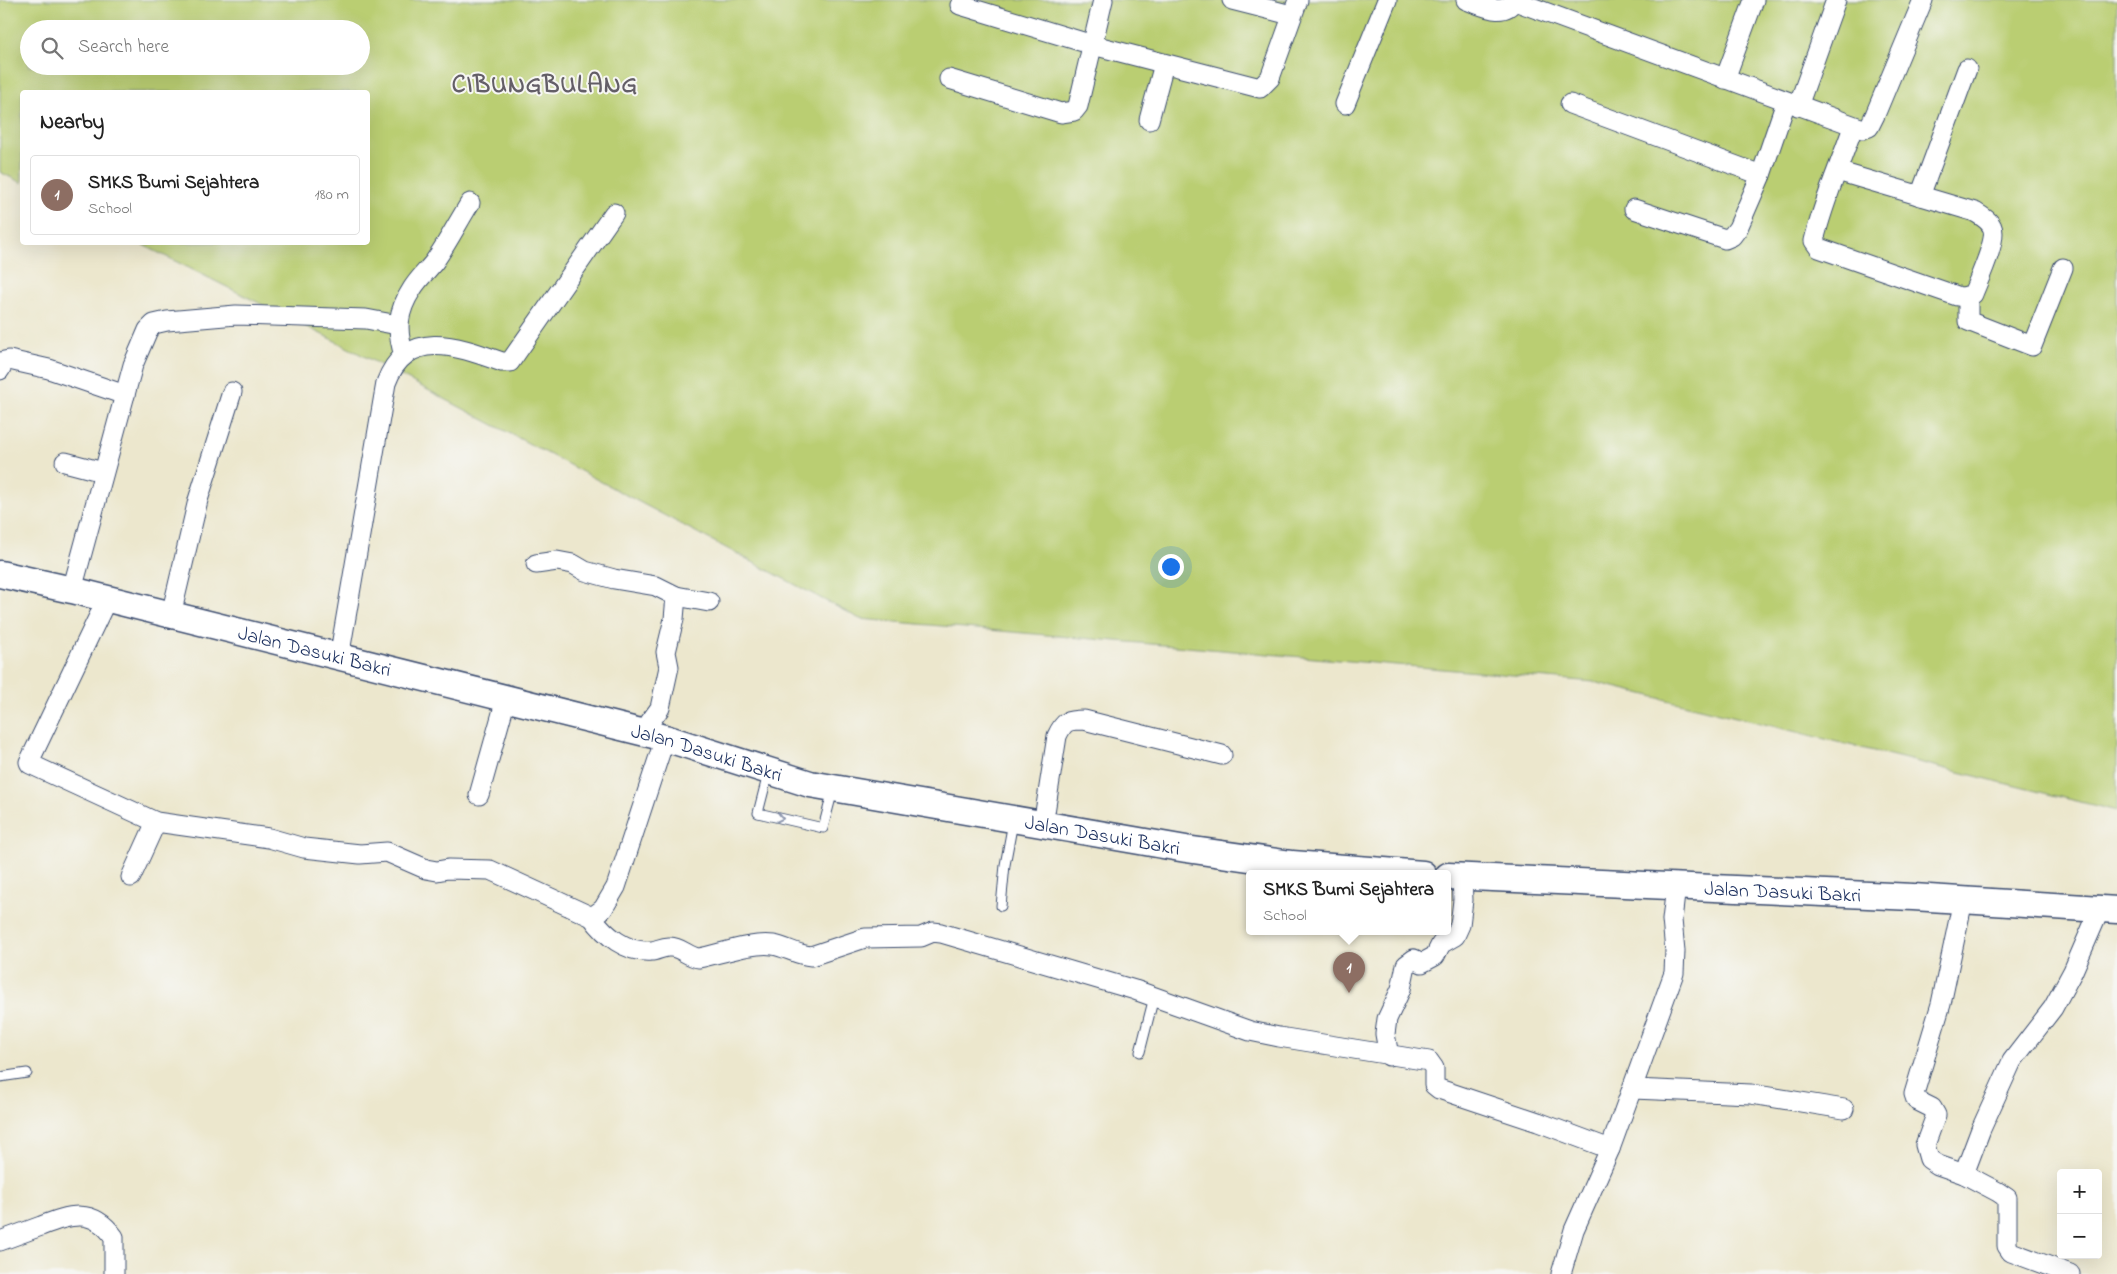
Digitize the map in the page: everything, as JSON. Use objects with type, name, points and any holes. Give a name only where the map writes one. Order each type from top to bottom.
[{"type":"main road","name":"Jalan Dasuki Bakri","points":[[0,574],[72,590],[653,735],[810,784],[1117,839],[1292,864],[1371,870]]},
{"type":"main road","name":"Jalan Dasuki Bakri","points":[[1455,876],[1962,900],[2109,910]]},
{"type":"street","points":[[949,79],[1068,113],[1074,111],[1078,106],[1104,0]]},
{"type":"street","points":[[960,5],[1093,45],[1260,88],[1270,78],[1294,8],[1232,0]]},
{"type":"street","points":[[1345,104],[1387,0]]},
{"type":"street","points":[[1466,0],[1501,11],[1509,8],[1515,1],[1864,130],[1870,127],[1923,0]]},
{"type":"street","points":[[1726,80],[1754,0]]},
{"type":"street","points":[[1634,209],[1725,239],[1732,236],[1738,228],[1836,0]]},
{"type":"street","points":[[1149,120],[1164,64]]},
{"type":"street","points":[[1920,196],[1967,69]]},
{"type":"street","points":[[1570,104],[1761,175]]},
{"type":"street","points":[[1837,171],[1974,212],[1988,221],[1993,227],[1992,240],[1973,294],[1957,296],[1818,248],[1814,241],[1818,227],[1837,171],[1853,127]]},
{"type":"street","points":[[404,355],[398,325],[412,289],[434,262],[470,203]]},
{"type":"street","points":[[339,658],[386,383],[390,372],[404,355],[424,345],[437,344],[466,350],[502,362],[510,362],[614,213]]},
{"type":"street","points":[[1968,296],[1968,321],[2032,346],[2063,268]]},
{"type":"street","points":[[72,590],[133,365],[148,330],[159,322],[236,315],[366,319],[398,325]]},
{"type":"street","points":[[0,370],[4,361],[9,360],[50,369],[125,395]]},
{"type":"street","points":[[171,615],[198,500],[232,392]]},
{"type":"street","points":[[65,462],[103,472]]},
{"type":"street","points":[[536,564],[557,561],[573,564],[585,570],[614,579],[656,586],[676,596],[709,602]]},
{"type":"street","points":[[592,917],[604,909],[616,887],[669,667],[666,652],[674,620],[676,596]]},
{"type":"street","points":[[107,599],[29,762],[156,822],[269,838],[304,848],[360,854],[387,852],[426,869],[437,871],[490,870],[592,917],[608,936],[615,941],[628,947],[651,952],[670,946],[694,957],[764,945],[784,948],[811,956],[865,938],[921,938],[933,932],[941,933],[1154,997],[1250,1031],[1389,1056],[1429,1061],[1434,1068],[1434,1085],[1439,1089],[1538,1122],[1610,1150]]},
{"type":"street","points":[[479,795],[506,699]]},
{"type":"street","points":[[1043,825],[1057,736],[1062,726],[1070,720],[1084,720],[1222,755]]},
{"type":"street","points":[[131,877],[156,822]]},
{"type":"street","points":[[1389,1056],[1385,1034],[1387,1019],[1402,988],[1406,965],[1414,959],[1422,963],[1435,956],[1441,944],[1455,936],[1460,925],[1463,900],[1455,876]]},
{"type":"street","points":[[1561,1274],[1585,1202],[1610,1150],[1674,973],[1675,951],[1672,920],[1676,886]]},
{"type":"street","points":[[1962,900],[1940,1004],[1914,1094],[1916,1100],[1932,1108],[1936,1115],[1926,1142],[1927,1156],[1938,1165],[1964,1174],[2007,1198],[2009,1250],[2070,1274]]},
{"type":"street","points":[[1964,1174],[1981,1129],[2012,1061],[2053,1008],[2109,910]]},
{"type":"street","points":[[1633,1089],[1751,1094],[1844,1109]]},
{"type":"street","points":[[0,1241],[68,1216],[80,1215],[88,1217],[104,1224],[114,1237],[114,1274]]},
{"type":"lane","points":[[769,771],[758,813],[823,828],[834,789]]},
{"type":"lane","points":[[1001,906],[1005,865],[1014,820]]},
{"type":"lane","points":[[1140,1052],[1154,997]]},
{"type":"lane","points":[[0,1077],[27,1072]]},
{"type":"green space","points":[[0,0],[2117,0],[2117,811],[1594,682],[860,619],[341,344],[143,245],[370,245],[370,90],[20,90],[20,182],[0,172]]},
{"type":"place","name":"SMKS Bumi Sejahtera","points":[[1349,993]]},
{"type":"district","name":"CIBUNGBULANG","points":[[545,83]]}]
